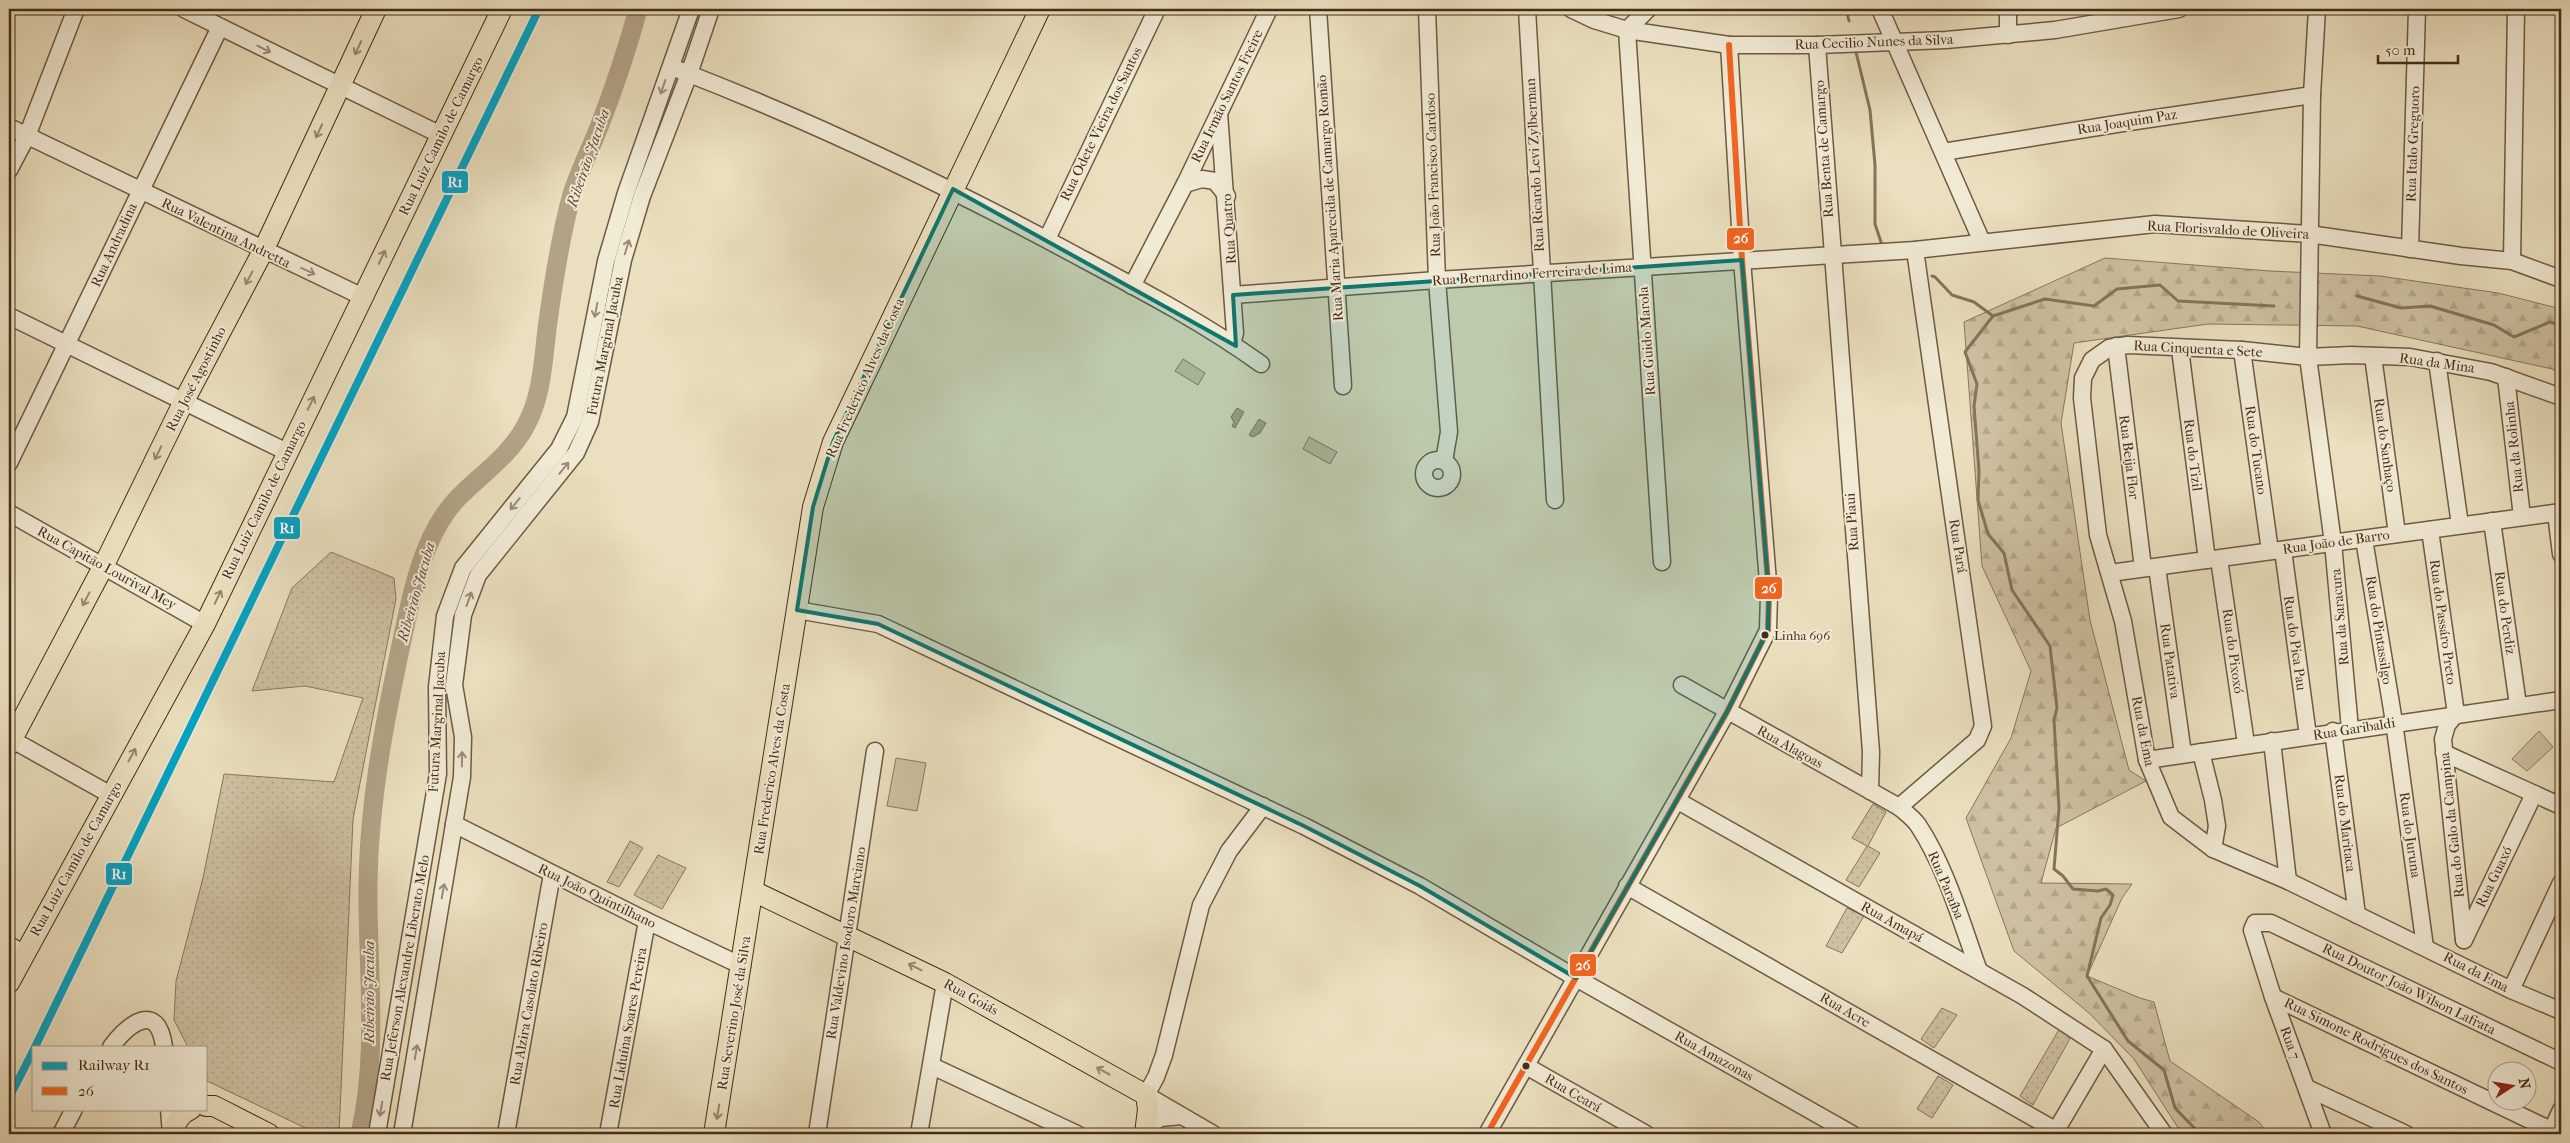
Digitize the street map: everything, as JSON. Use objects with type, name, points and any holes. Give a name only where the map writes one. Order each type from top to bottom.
[{"type":"main road","name":"Rua José Agostinho","points":[[10,741],[103,567],[184,401],[264,251],[376,9]]},
{"type":"main road","name":"Rua Luiz Camilo de Camargo","points":[[9,983],[17,950],[111,794],[205,624],[502,9]]},
{"type":"main road","name":"Rua Frederico Alves da Costa","points":[[753,891],[814,507],[833,442],[1040,9]]},
{"type":"main road","name":"Rua Goiás","points":[[753,891],[946,983],[1146,1095]]},
{"type":"main road","name":"Rua Severino José da Silva","points":[[714,1134],[753,891]]},
{"type":"main road","points":[[1146,1095],[1146,1131]]},
{"type":"main road","points":[[209,1105],[270,1134]]},
{"type":"main road","points":[[172,1134],[182,1110]]},
{"type":"street","points":[[9,170],[27,136],[76,9]]},
{"type":"street","points":[[184,9],[441,135]]},
{"type":"street","name":"Futura Marginal Jacuba","points":[[433,803],[438,765],[437,687],[445,616],[463,568],[559,449],[575,417],[606,260],[626,193],[691,9]]},
{"type":"street","name":"Futura Marginal Jacuba","points":[[457,808],[462,777],[463,737],[454,685],[463,615],[478,575],[576,453],[590,422],[623,260],[642,196],[689,74],[711,9]]},
{"type":"street","name":"Rua Odete Vieira dos Santos","points":[[1046,239],[1157,9]]},
{"type":"street","name":"Rua Irmão Santos Freire","points":[[1132,286],[1185,184],[1269,9]]},
{"type":"street","name":"Rua Maria Aparecida de Camargo Romão","points":[[1318,9],[1342,386]]},
{"type":"street","name":"Rua João Francisco Cardoso","points":[[1426,9],[1437,280],[1449,432],[1444,461]]},
{"type":"street","name":"Rua Ricardo Levi Zylberman","points":[[1527,9],[1555,500]]},
{"type":"street","name":"Rua Cecilio Nunes da Silva","points":[[1571,9],[1594,20],[1627,30],[1728,45],[1817,45],[1894,40],[1946,40],[2055,30],[2106,14],[2180,9]]},
{"type":"street","points":[[1627,30],[1648,9]]},
{"type":"street","points":[[1880,9],[1982,242]]},
{"type":"street","points":[[2008,9],[2008,35]]},
{"type":"street","name":"Rua da Saracura","points":[[2317,9],[2312,95],[2308,357],[2333,542],[2350,729]]},
{"type":"street","name":"Rua Italo Greguoro","points":[[2410,249],[2417,9]]},
{"type":"street","points":[[2512,261],[2516,9]]},
{"type":"street","name":"Rua Andradina","points":[[9,463],[220,27]]},
{"type":"street","name":"Rua Guido Marola","points":[[1627,30],[1662,562]]},
{"type":"street","points":[[1487,1134],[1627,886],[1678,801],[1727,712],[1768,630],[1769,594],[1742,260],[1728,45]]},
{"type":"street","name":"Rua Benta de Camargo","points":[[1817,45],[1831,254]]},
{"type":"street","points":[[670,67],[953,190],[1132,286],[1232,344],[1260,364]]},
{"type":"street","name":"Rua Joaquim Paz","points":[[1943,152],[2312,95]]},
{"type":"street","name":"Rua Quatro","points":[[1219,113],[1236,333],[1232,344]]},
{"type":"street","name":"Rua Valentina Andretta","points":[[9,127],[363,297]]},
{"type":"street","name":"Rua Irmão Santos Freire","points":[[1185,184],[1202,179],[1215,181],[1226,196]]},
{"type":"street","name":"Rua Florisvaldo de Oliveira","points":[[1831,254],[1915,250],[2155,224],[2309,234],[2410,249],[2512,261],[2561,279]]},
{"type":"street","name":"Rua Pará","points":[[1899,807],[1977,740],[1984,726],[1915,250]]},
{"type":"street","name":"Rua Bernardino Ferreira de Lima","points":[[1233,295],[1831,254]]},
{"type":"street","name":"Rua Piaui","points":[[1831,254],[1871,752],[1870,791]]},
{"type":"street","points":[[9,316],[287,452]]},
{"type":"street","name":"Rua Cinquenta e Sete","points":[[2092,360],[2116,346],[2242,350],[2308,357]]},
{"type":"street","name":"Rua Beija Flor","points":[[2116,346],[2150,568]]},
{"type":"street","name":"Rua do Tizil","points":[[2180,349],[2213,559]]},
{"type":"street","name":"Rua do Tucano","points":[[2242,350],[2276,550]]},
{"type":"street","name":"Rua da Mina","points":[[2308,357],[2373,356],[2437,361],[2468,366],[2506,377],[2561,397]]},
{"type":"street","name":"Rua do Sanhaço","points":[[2373,356],[2397,534]]},
{"type":"street","name":"Rua da Ema","points":[[2092,360],[2083,378],[2082,398],[2098,535],[2123,621],[2147,760],[2171,817],[2213,849],[2288,881],[2511,990],[2561,1012]]},
{"type":"street","points":[[2437,361],[2460,525]]},
{"type":"street","name":"Rua da Rolinha","points":[[2506,377],[2522,517]]},
{"type":"street","name":"Rua Capitão Lourival Mey","points":[[9,513],[205,624]]},
{"type":"street","points":[[2559,513],[2561,554]]},
{"type":"street","name":"Rua João de Barro","points":[[2110,574],[2333,542],[2559,513]]},
{"type":"street","name":"Rua do Perdiz","points":[[2492,521],[2518,705]]},
{"type":"street","name":"Rua do Passáro Preto","points":[[2430,530],[2456,714]]},
{"type":"street","name":"Rua do Pintassilgo","points":[[2364,539],[2394,722]]},
{"type":"street","name":"Rua do Pica Pau","points":[[2276,550],[2308,736]]},
{"type":"street","name":"Rua do Pixoxó","points":[[2213,559],[2246,744]]},
{"type":"street","name":"Rua Patativa","points":[[2150,568],[2184,754]]},
{"type":"street","name":"Rua Amazonas","points":[[797,610],[878,624],[1262,806],[1420,886],[1576,978],[1852,1134]]},
{"type":"street","name":"Rua Alagoas","points":[[1682,685],[1899,807]]},
{"type":"street","name":"Rua Garibaldi","points":[[2147,760],[2394,722],[2561,700]]},
{"type":"street","name":"Rua do Galo da Campina","points":[[2456,714],[2446,725],[2444,753],[2464,940]]},
{"type":"street","name":"Rua do Juruna","points":[[2394,722],[2425,948]]},
{"type":"street","name":"Rua do Maritaca","points":[[2333,731],[2357,915]]},
{"type":"street","points":[[10,741],[111,794]]},
{"type":"street","points":[[2272,741],[2288,881]]},
{"type":"street","name":"Rua Valdevino Isodoro Marciano","points":[[817,1134],[875,751]]},
{"type":"street","points":[[2201,752],[2213,800],[2217,826],[2213,849]]},
{"type":"street","points":[[2444,753],[2561,806]]},
{"type":"street","name":"Rua Guaxó","points":[[2452,960],[2464,940],[2534,794]]},
{"type":"street","name":"Rua Amapá","points":[[1678,801],[1979,971],[2104,1049]]},
{"type":"street","points":[[433,803],[457,808]]},
{"type":"street","name":"Rua Jeferson Alexandre Liberato Melo","points":[[376,1134],[433,803]]},
{"type":"street","points":[[1146,1095],[1156,1077],[1164,1055],[1201,906],[1229,851],[1262,806]]},
{"type":"street","name":"Rua Paraíba","points":[[1899,807],[1917,824],[1929,844],[1957,908],[1979,971]]},
{"type":"street","name":"Rua Jeferson Alexandre Liberato Melo","points":[[402,1134],[457,808]]},
{"type":"street","name":"Rua João Quintilhano","points":[[454,824],[647,921],[742,966]]},
{"type":"street","points":[[427,835],[451,841]]},
{"type":"street","name":"Rua Alzira Casolato Ribeiro","points":[[506,1134],[552,874]]},
{"type":"street","points":[[2511,990],[2561,883]]},
{"type":"street","name":"Rua Acre","points":[[1627,886],[2058,1133]]},
{"type":"street","name":"Rua Liduína Soares Pereira","points":[[608,1134],[647,921]]},
{"type":"street","name":"Rua 7","points":[[2255,923],[2252,930],[2273,997],[2323,1134]]},
{"type":"street","name":"Rua Doutor João Wilson Lafrata","points":[[2255,923],[2271,923],[2561,1062]]},
{"type":"street","points":[[919,1134],[946,983]]},
{"type":"street","name":"Rua Simone Rodrigues dos Santos","points":[[2273,997],[2554,1133]]},
{"type":"street","points":[[112,1046],[123,1030],[135,1022],[144,1020],[153,1023],[159,1030],[164,1046]]},
{"type":"street","points":[[2058,1133],[2104,1049],[2164,1134]]},
{"type":"street","points":[[932,1066],[1078,1134]]},
{"type":"street","name":"Rua Ceará","points":[[1526,1066],[1646,1134]]},
{"type":"street","points":[[2307,1088],[2406,1134]]},
{"type":"street","name":"Rua Goiás","points":[[1146,1095],[1213,1134]]},
{"type":"street","points":[[61,1134],[73,1110]]},
{"type":"street","points":[[2554,1133],[2561,1110]]},
{"type":"street","points":[[1146,1131],[1160,1118],[1182,1116]]},
{"type":"highlighted area","points":[[953,189],[1236,346],[1233,295],[1742,260],[1769,594],[1768,630],[1727,712],[1576,978],[1420,886],[1304,826],[878,624],[797,610],[813,507],[833,442]]},
{"type":"green space","points":[[2105,258],[2270,271],[2380,276],[2498,293],[2561,309],[2561,374],[2552,369],[2357,326],[2208,324],[2074,343],[2061,423],[2090,620],[2129,770],[2146,781],[2056,828],[2041,883],[2132,884],[2122,898],[2087,976],[2154,1002],[2170,1061],[2259,1122],[2268,1134],[2182,1134],[2134,1059],[2089,1013],[2014,951],[1966,818],[2011,738],[2031,671],[1982,566],[1964,322]]},
{"type":"green space","points":[[1183,359],[1205,373],[1198,385],[1175,371]]},
{"type":"green space","points":[[1309,437],[1337,452],[1330,464],[1303,449]]},
{"type":"green space","points":[[331,552],[394,578],[396,599],[353,819],[339,1134],[318,1134],[208,1081],[208,1046],[187,1046],[174,1020],[176,981],[203,878],[224,774],[334,782],[363,698],[305,686],[252,691],[292,588]]},
{"type":"green space","points":[[2539,731],[2553,747],[2527,771],[2512,759]]},
{"type":"green space","points":[[896,758],[926,763],[917,811],[887,806]]},
{"type":"green space","points":[[1873,804],[1886,812],[1868,846],[1880,853],[1859,887],[1846,880],[1867,846],[1852,838]]},
{"type":"green space","points":[[630,841],[643,848],[619,887],[607,882]]},
{"type":"green space","points":[[658,855],[686,868],[662,909],[634,895]]},
{"type":"green space","points":[[1847,908],[1864,916],[1842,953],[1826,946]]},
{"type":"green space","points":[[1942,1008],[1957,1015],[1934,1048],[1921,1039]]},
{"type":"green space","points":[[2060,1028],[2072,1035],[2033,1105],[2020,1096]]},
{"type":"green space","points":[[1938,1076],[1953,1085],[1932,1118],[1917,1109]]},
{"type":"shaded area","points":[[1237,408],[1244,412],[1235,428],[1232,426],[1234,422],[1231,417]]},
{"type":"shaded area","points":[[1259,419],[1266,423],[1260,433],[1253,437],[1249,435]]},
{"type":"waterway","name":"Ribeirão Jacuba","points":[[360,1134],[366,1103],[371,1041],[368,885],[372,815],[381,746],[413,592],[422,561],[443,517],[464,492],[513,445],[531,416],[541,379],[557,261],[572,194],[626,52],[638,9]]},
{"type":"waterway","points":[[1846,9],[1849,21]]},
{"type":"waterway","points":[[1856,52],[1870,110],[1875,165],[1875,224],[1882,245]]},
{"type":"waterway","points":[[1932,276],[1952,295],[1974,302],[1993,316],[1965,352],[1977,384],[1974,406],[1979,471],[1978,500],[1988,534],[2004,553],[2012,590],[2050,646],[2057,708],[2054,720],[2059,808],[2054,869],[2063,876],[2073,889],[2098,891],[2106,889],[2113,895],[2110,905],[2101,918],[2087,976],[2128,1041],[2164,1070],[2175,1108],[2200,1134]]},
{"type":"waterway","points":[[1993,316],[2045,299],[2094,306],[2117,289],[2160,285],[2178,301],[2274,306]]},
{"type":"waterway","points":[[2357,296],[2401,308],[2430,306],[2494,325],[2514,337],[2550,322],[2561,326]]},
{"type":"rail line","name":"R1","points":[[35,1046],[539,9]]},
{"type":"rail line","name":"R1","points":[[9,1098],[32,1053]]},
{"type":"transit line","name":"26","points":[[1487,1134],[1727,712],[1768,630],[1769,594],[1742,260],[1729,45]]},
{"type":"place","name":"Linha 696","points":[[1765,635]]}]
